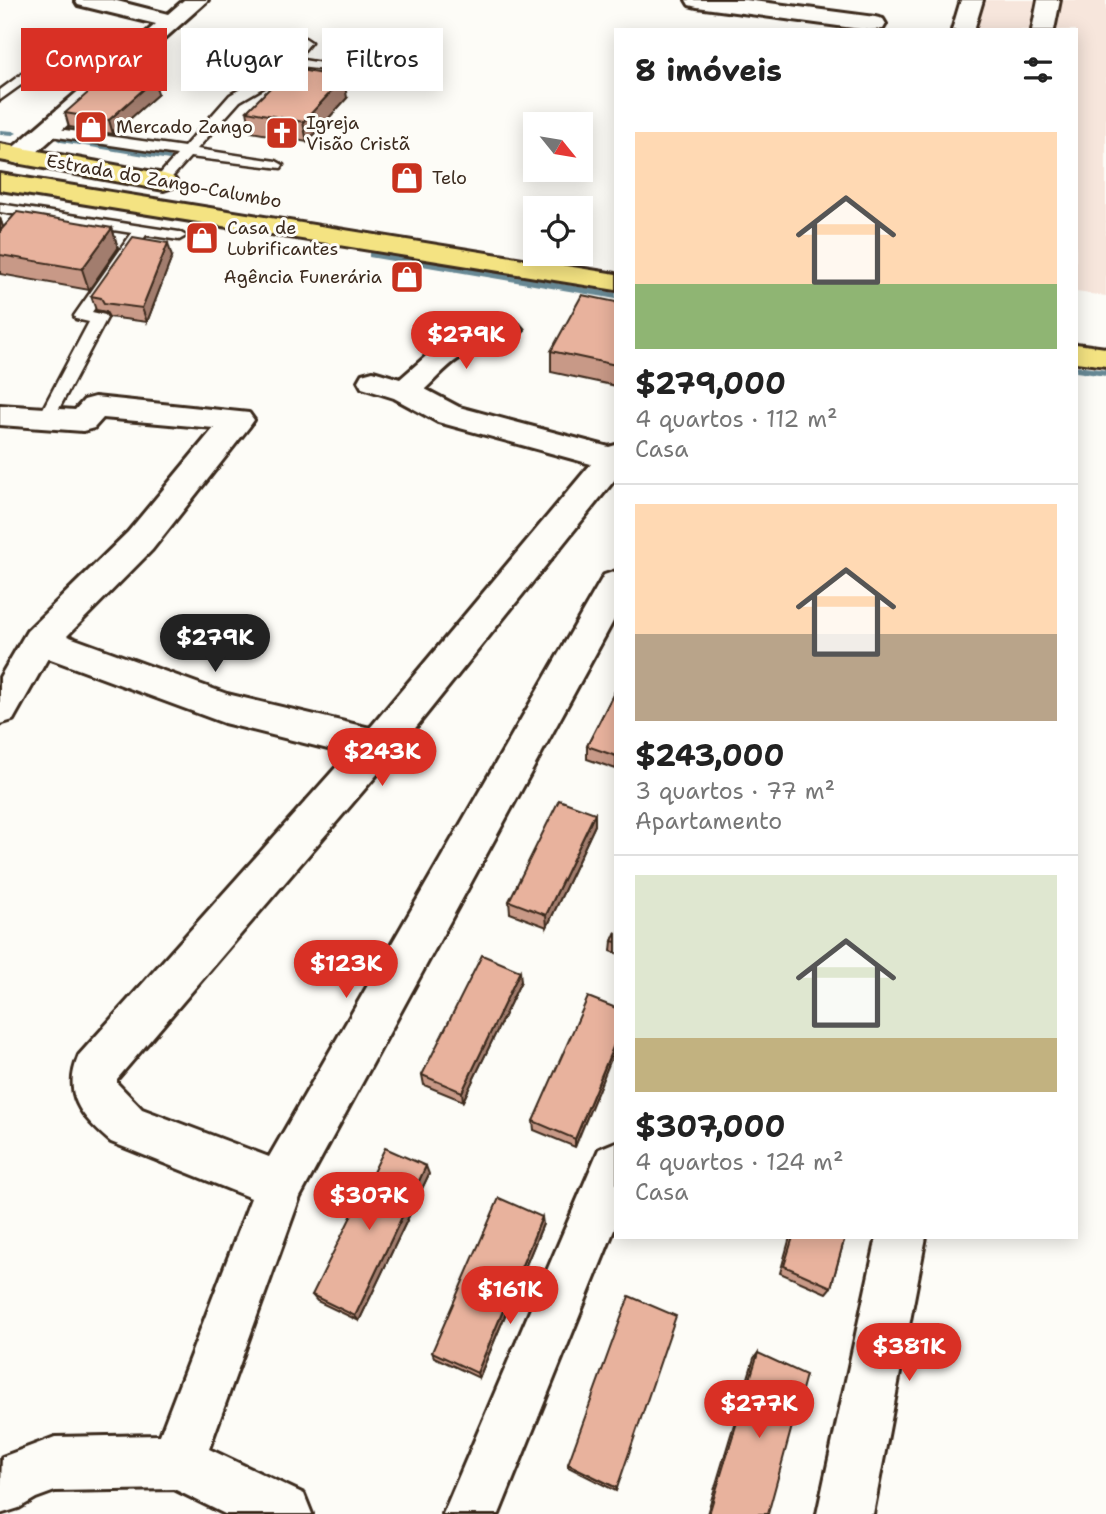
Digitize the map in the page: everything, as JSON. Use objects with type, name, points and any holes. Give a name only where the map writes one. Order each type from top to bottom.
[{"type":"main road","name":"Estrada do Zango-Calumbo","points":[[9,154],[187,186]]},
{"type":"main road","name":"Estrada do Zango-Calumbo","points":[[0,182],[614,282]]},
{"type":"main road","points":[[509,239],[523,242]]},
{"type":"main road","points":[[593,253],[614,257]]},
{"type":"main road","points":[[1078,331],[1106,336]]},
{"type":"main road","points":[[1078,353],[1106,357]]},
{"type":"street","points":[[86,0],[171,21]]},
{"type":"street","points":[[9,154],[44,131],[197,0]]},
{"type":"street","points":[[697,0],[874,27],[884,0]]},
{"type":"street","points":[[964,28],[972,0]]},
{"type":"street","points":[[1044,28],[1049,0]]},
{"type":"street","points":[[405,391],[451,350],[483,342],[508,330]]},
{"type":"street","points":[[280,1185],[127,1126],[110,1111],[94,1090],[95,1071],[378,746],[614,458],[449,415],[405,391],[373,381]]},
{"type":"street","points":[[0,415],[83,421],[95,407],[238,420],[140,541],[40,641],[0,709]]},
{"type":"street","points":[[177,1462],[280,1185],[614,588]]},
{"type":"street","points":[[40,641],[224,708],[378,746]]},
{"type":"street","points":[[471,1514],[614,1171]]},
{"type":"street","points":[[845,1514],[902,1239]]},
{"type":"street","points":[[0,1489],[20,1476],[55,1464],[177,1462],[284,1514]]},
{"type":"lane","points":[[0,96],[21,79]]},
{"type":"lane","points":[[160,182],[235,98],[247,91]]},
{"type":"lane","points":[[44,131],[276,165]]},
{"type":"lane","points":[[18,227],[50,190]]},
{"type":"lane","points":[[0,208],[179,236]]},
{"type":"lane","points":[[46,418],[99,318],[82,316],[142,230]]},
{"type":"shaded area","points":[[982,0],[1106,0],[1106,296],[1078,292],[1078,28],[974,28]]},
{"type":"building","points":[[308,71],[322,74],[322,91],[332,91],[303,122],[247,111],[267,91],[308,91]]},
{"type":"building","points":[[90,91],[142,91],[109,120],[65,113]]},
{"type":"building","points":[[17,212],[112,228],[82,269],[0,255],[0,231]]},
{"type":"building","points":[[133,237],[168,243],[142,308],[104,303],[101,298],[91,296]]},
{"type":"building","points":[[582,295],[614,302],[614,365],[551,351]]},
{"type":"building","points":[[614,693],[614,755],[587,746]]},
{"type":"building","points":[[559,800],[595,813],[546,915],[509,901]]},
{"type":"building","points":[[482,955],[520,971],[462,1092],[422,1075]]},
{"type":"building","points":[[588,997],[614,1007],[614,1045],[575,1139],[533,1121]]},
{"type":"building","points":[[385,1148],[426,1166],[355,1316],[312,1295]]},
{"type":"building","points":[[499,1198],[542,1217],[477,1373],[432,1352]]},
{"type":"building","points":[[792,1239],[844,1239],[831,1287],[784,1266]]},
{"type":"building","points":[[629,1296],[676,1316],[617,1488],[568,1464]]},
{"type":"building","points":[[758,1353],[806,1375],[768,1514],[709,1514]]},
{"type":"waterway","points":[[0,132],[13,133]]},
{"type":"waterway","points":[[61,140],[169,158]]},
{"type":"waterway","points":[[372,255],[614,296]]},
{"type":"waterway","points":[[1078,369],[1106,373]]},
{"type":"place","name":"Mercado Zango","points":[[91,127]]},
{"type":"place","name":"Igreja Visão Cristã","points":[[282,133]]},
{"type":"place","name":"Telo","points":[[407,178]]},
{"type":"place","name":"Casa de Lubrificantes","points":[[202,238]]},
{"type":"place","name":"Agência Funerária","points":[[407,277]]}]
